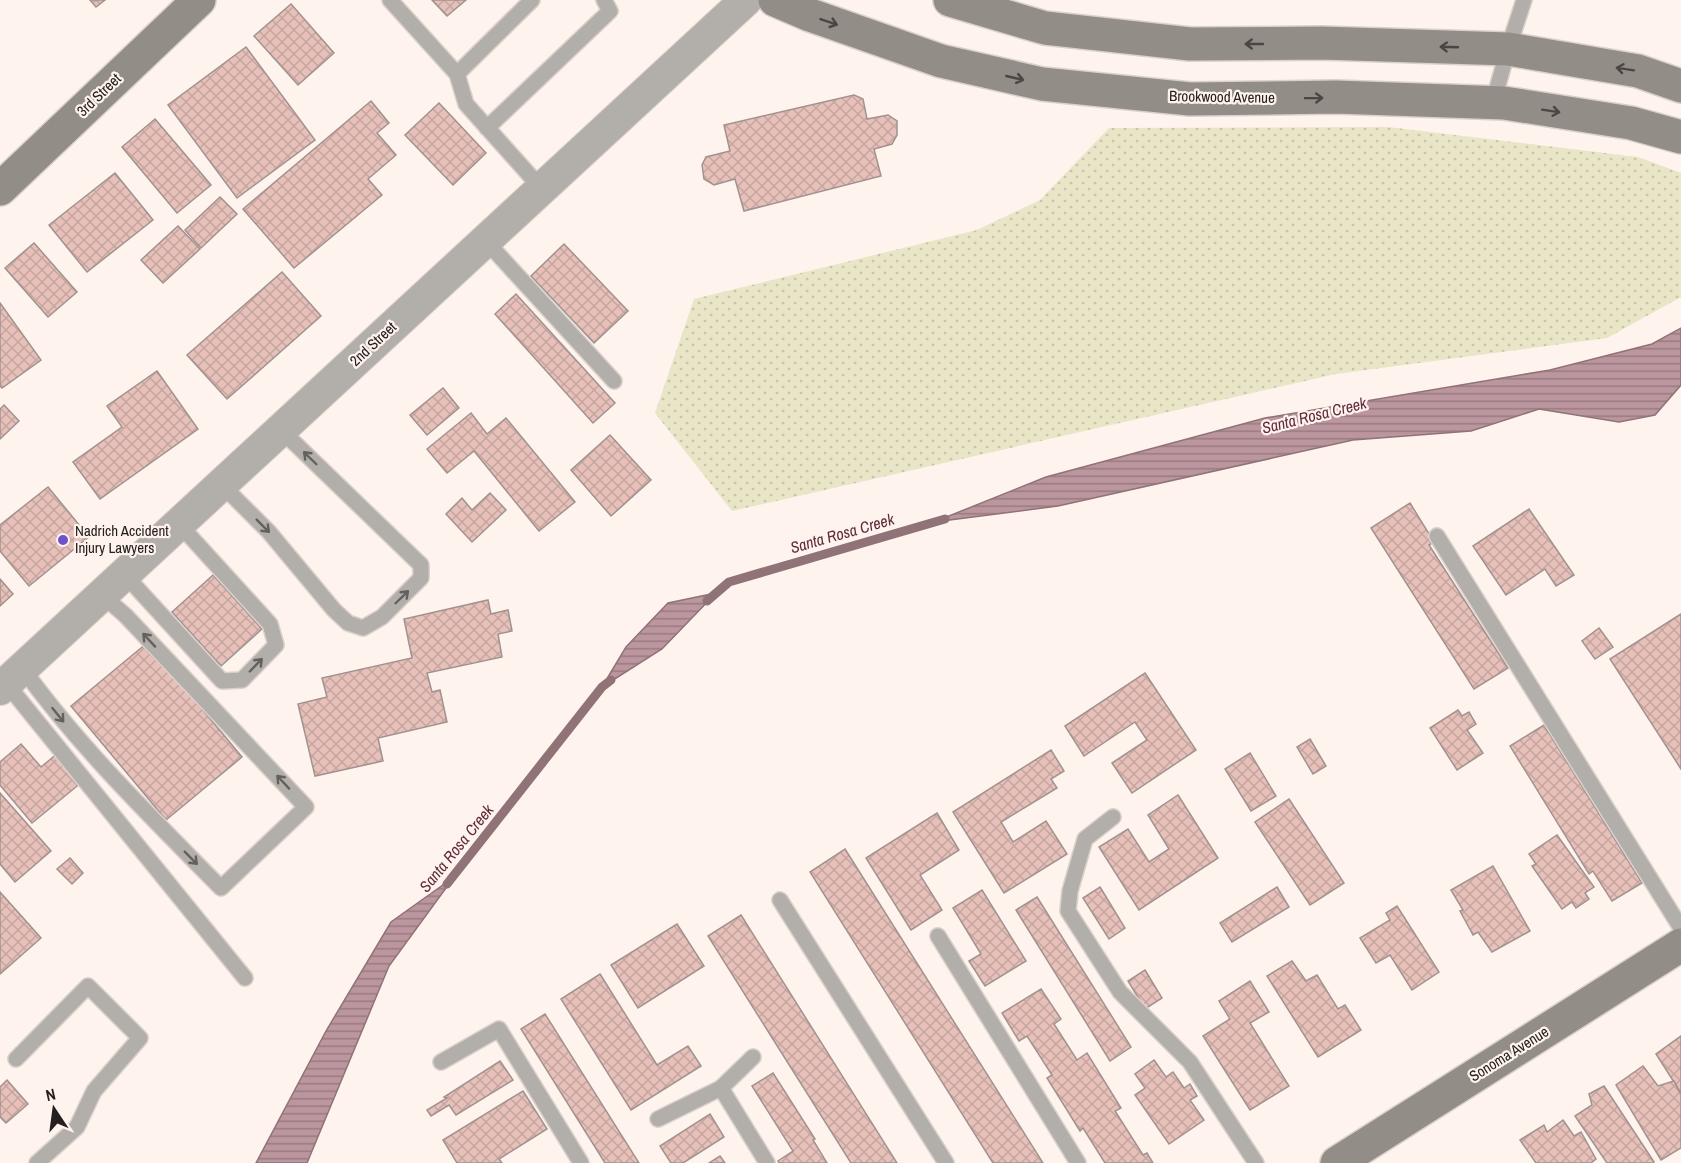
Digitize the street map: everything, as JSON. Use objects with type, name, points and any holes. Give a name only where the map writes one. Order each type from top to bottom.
[{"type":"street","name":"3rd Street","points":[[0,189],[199,0]]},
{"type":"street","name":"2nd Street","points":[[10,680],[746,0]]},
{"type":"street","name":"Brookwood Avenue","points":[[775,0],[810,15],[941,61],[1042,84],[1190,99],[1336,97],[1493,103],[1630,123],[1681,137]]},
{"type":"street","points":[[950,0],[1045,28],[1190,44],[1322,44],[1508,49],[1638,71],[1681,86]]},
{"type":"street","name":"Sonoma Avenue","points":[[1337,1163],[1681,945]]},
{"type":"lane","points":[[390,0],[457,74],[466,104],[541,188]]},
{"type":"lane","points":[[457,74],[532,0]]},
{"type":"lane","points":[[487,128],[610,11],[604,0]]},
{"type":"lane","points":[[1493,103],[1524,0]]},
{"type":"lane","points":[[485,240],[614,381]]},
{"type":"lane","points":[[222,484],[269,532],[334,610],[348,623],[363,628],[382,617],[422,578],[421,565],[281,430]]},
{"type":"lane","points":[[113,585],[222,681],[242,680],[276,645],[270,624],[179,524]]},
{"type":"lane","points":[[1437,536],[1681,928]]},
{"type":"lane","points":[[10,680],[64,723],[221,888],[306,807],[126,616],[113,585]]},
{"type":"lane","points":[[10,680],[245,978]]},
{"type":"lane","points":[[1113,817],[1085,839],[1070,891],[1068,911],[1120,992],[1190,1062],[1256,1163]]},
{"type":"lane","points":[[780,900],[946,1163]]},
{"type":"lane","points":[[938,936],[1078,1163]]},
{"type":"lane","points":[[16,1059],[87,986],[140,1038],[94,1092],[77,1127],[37,1163]]},
{"type":"lane","points":[[441,1062],[499,1029],[581,1163]]},
{"type":"lane","points":[[658,1119],[721,1088],[753,1057]]},
{"type":"lane","points":[[721,1088],[767,1163]]},
{"type":"shaded area","points":[[1388,127],[1638,157],[1681,173],[1681,297],[1607,338],[1336,374],[732,511],[655,413],[694,299],[977,230],[1040,200],[1109,128]]},
{"type":"water","points":[[1681,328],[1681,385],[1655,415],[1619,422],[1539,409],[1471,431],[1353,440],[1058,506],[934,522],[1046,477],[1265,418],[1550,370],[1652,344]]},
{"type":"water","points":[[716,593],[662,649],[602,687],[626,647],[668,603]]},
{"type":"water","points":[[454,877],[389,966],[307,1163],[256,1163],[326,1031],[391,922]]},
{"type":"building","points":[[90,0],[105,0],[96,7]]},
{"type":"building","points":[[432,0],[466,0],[447,16]]},
{"type":"building","points":[[291,4],[334,53],[298,85],[254,36]]},
{"type":"building","points":[[246,47],[315,140],[237,198],[168,105]]},
{"type":"building","points":[[854,95],[863,99],[867,119],[888,115],[897,121],[897,135],[892,144],[874,149],[881,176],[744,211],[735,179],[714,185],[704,179],[702,165],[706,157],[730,151],[724,125]]},
{"type":"building","points":[[371,101],[389,123],[377,133],[396,155],[368,179],[382,195],[294,268],[243,209]]},
{"type":"building","points":[[439,103],[486,153],[453,185],[405,135]]},
{"type":"building","points":[[155,119],[211,185],[177,213],[122,147]]},
{"type":"building","points":[[115,173],[153,220],[87,272],[49,225]]},
{"type":"building","points":[[220,197],[237,214],[201,248],[185,230]]},
{"type":"building","points":[[178,226],[200,249],[163,283],[141,260]]},
{"type":"building","points":[[34,243],[77,292],[48,317],[5,268]]},
{"type":"building","points":[[564,244],[628,311],[594,343],[531,276]]},
{"type":"building","points":[[282,272],[321,316],[227,399],[187,355]]},
{"type":"building","points":[[516,294],[615,403],[593,423],[495,314]]},
{"type":"building","points":[[0,303],[41,360],[2,388],[0,386]]},
{"type":"building","points":[[157,371],[198,429],[100,499],[73,462],[122,427],[107,406]]},
{"type":"building","points":[[443,388],[459,408],[427,435],[410,415]]},
{"type":"building","points":[[4,405],[19,421],[0,439],[0,409]]},
{"type":"building","points":[[471,413],[487,434],[506,418],[575,502],[539,531],[474,451],[447,473],[427,449]]},
{"type":"building","points":[[610,435],[651,480],[611,516],[571,470]]},
{"type":"building","points":[[48,487],[89,537],[29,586],[0,551],[0,525]]},
{"type":"building","points":[[490,493],[506,510],[472,542],[446,514],[462,498],[472,510]]},
{"type":"building","points":[[1410,503],[1434,542],[1429,545],[1508,668],[1474,689],[1371,528]]},
{"type":"building","points":[[1529,509],[1574,575],[1556,586],[1545,569],[1506,595],[1473,546]]},
{"type":"building","points":[[213,575],[262,629],[221,666],[172,612]]},
{"type":"building","points":[[0,579],[13,594],[0,606]]},
{"type":"building","points":[[488,600],[491,614],[508,610],[512,631],[498,634],[502,657],[427,673],[432,692],[440,690],[447,722],[378,738],[383,761],[315,776],[298,704],[327,697],[322,678],[412,658],[404,619]]},
{"type":"building","points":[[1681,614],[1681,769],[1610,659]]},
{"type":"building","points":[[1599,628],[1613,647],[1595,659],[1582,641]]},
{"type":"building","points":[[147,643],[242,757],[166,820],[71,706]]},
{"type":"building","points":[[1145,673],[1196,750],[1132,793],[1112,763],[1147,740],[1135,722],[1084,756],[1065,726]]},
{"type":"building","points":[[1458,710],[1462,716],[1469,712],[1476,724],[1467,730],[1483,753],[1457,770],[1430,728]]},
{"type":"building","points":[[1544,725],[1642,883],[1612,901],[1593,871],[1589,874],[1510,746]]},
{"type":"building","points":[[1310,739],[1326,766],[1313,774],[1297,747]]},
{"type":"building","points":[[21,744],[41,767],[58,753],[82,782],[32,823],[0,785],[0,762]]},
{"type":"building","points":[[1051,750],[1064,771],[1051,779],[1057,788],[1001,822],[1013,842],[1046,821],[1067,854],[1004,893],[953,812]]},
{"type":"building","points":[[1250,753],[1276,796],[1251,811],[1225,769]]},
{"type":"building","points":[[0,793],[51,851],[15,882],[0,864]]},
{"type":"building","points":[[1178,795],[1218,858],[1139,910],[1099,847],[1128,829],[1149,862],[1169,849],[1148,815]]},
{"type":"building","points":[[1289,799],[1344,883],[1310,905],[1255,822]]},
{"type":"building","points":[[937,813],[959,850],[920,875],[942,910],[911,930],[866,858]]},
{"type":"building","points":[[1557,835],[1594,887],[1585,893],[1589,899],[1576,908],[1572,902],[1562,909],[1532,866],[1536,864],[1529,854]]},
{"type":"building","points":[[845,849],[1043,1163],[993,1163],[810,872]]},
{"type":"building","points":[[70,858],[83,873],[72,884],[57,869]]},
{"type":"building","points":[[1493,866],[1530,931],[1492,952],[1478,932],[1473,935],[1460,911],[1463,910],[1451,890]]},
{"type":"building","points":[[1100,887],[1125,928],[1109,939],[1083,898]]},
{"type":"building","points":[[1277,887],[1289,907],[1232,942],[1220,923]]},
{"type":"building","points":[[982,890],[1026,961],[985,986],[969,961],[981,954],[953,908]]},
{"type":"building","points":[[0,892],[41,938],[0,974]]},
{"type":"building","points":[[1037,897],[1131,1047],[1110,1061],[1016,910]]},
{"type":"building","points":[[1397,906],[1439,972],[1412,990],[1390,955],[1376,963],[1360,938],[1390,920],[1386,913]]},
{"type":"building","points":[[741,915],[897,1163],[851,1163],[708,936]]},
{"type":"building","points":[[677,924],[704,966],[638,1008],[611,965]]},
{"type":"building","points":[[1292,961],[1306,981],[1317,975],[1338,1009],[1345,1005],[1361,1030],[1318,1057],[1267,976]]},
{"type":"building","points":[[1145,970],[1162,998],[1145,1009],[1128,981]]},
{"type":"building","points":[[600,974],[657,1065],[688,1046],[701,1066],[631,1110],[561,999]]},
{"type":"building","points":[[1250,981],[1269,1012],[1250,1023],[1289,1086],[1250,1110],[1203,1036],[1230,1019],[1219,1001]]},
{"type":"building","points":[[1041,989],[1061,1019],[1054,1024],[1077,1060],[1087,1053],[1121,1108],[1115,1111],[1143,1155],[1147,1153],[1153,1163],[1105,1163],[1083,1128],[1080,1131],[1047,1078],[1052,1075],[1027,1036],[1019,1041],[1002,1013]]},
{"type":"building","points":[[545,1014],[639,1163],[605,1163],[521,1029]]},
{"type":"building","points":[[1681,1036],[1681,1093],[1656,1054]]},
{"type":"building","points":[[1154,1060],[1166,1077],[1173,1072],[1184,1088],[1190,1084],[1197,1096],[1190,1100],[1204,1120],[1169,1144],[1135,1095],[1145,1088],[1135,1074]]},
{"type":"building","points":[[500,1061],[513,1080],[456,1115],[449,1105],[431,1116],[427,1110]]},
{"type":"building","points":[[1643,1066],[1658,1086],[1674,1081],[1681,1095],[1681,1148],[1661,1160],[1616,1085]]},
{"type":"building","points":[[773,1073],[815,1139],[813,1140],[827,1163],[779,1163],[778,1161],[793,1151],[752,1086]]},
{"type":"building","points":[[7,1080],[28,1104],[6,1123],[0,1117],[0,1087]]},
{"type":"building","points":[[1604,1086],[1653,1163],[1607,1163],[1575,1116],[1592,1105],[1589,1094]]},
{"type":"building","points":[[523,1091],[547,1129],[499,1159],[502,1163],[457,1163],[443,1140]]},
{"type":"building","points":[[710,1114],[724,1137],[683,1163],[671,1163],[660,1146]]},
{"type":"building","points":[[1563,1120],[1574,1136],[1581,1132],[1596,1159],[1591,1163],[1536,1163],[1520,1140],[1544,1125],[1547,1132]]},
{"type":"building","points":[[720,1156],[725,1163],[709,1163]]},
{"type":"waterway","name":"Santa Rosa Creek","points":[[707,601],[729,582],[945,519]]},
{"type":"waterway","name":"Santa Rosa Creek","points":[[447,884],[602,687],[611,680]]},
{"type":"place","name":"Nadrich Accident Injury Lawyers","points":[[63,540]]}]
